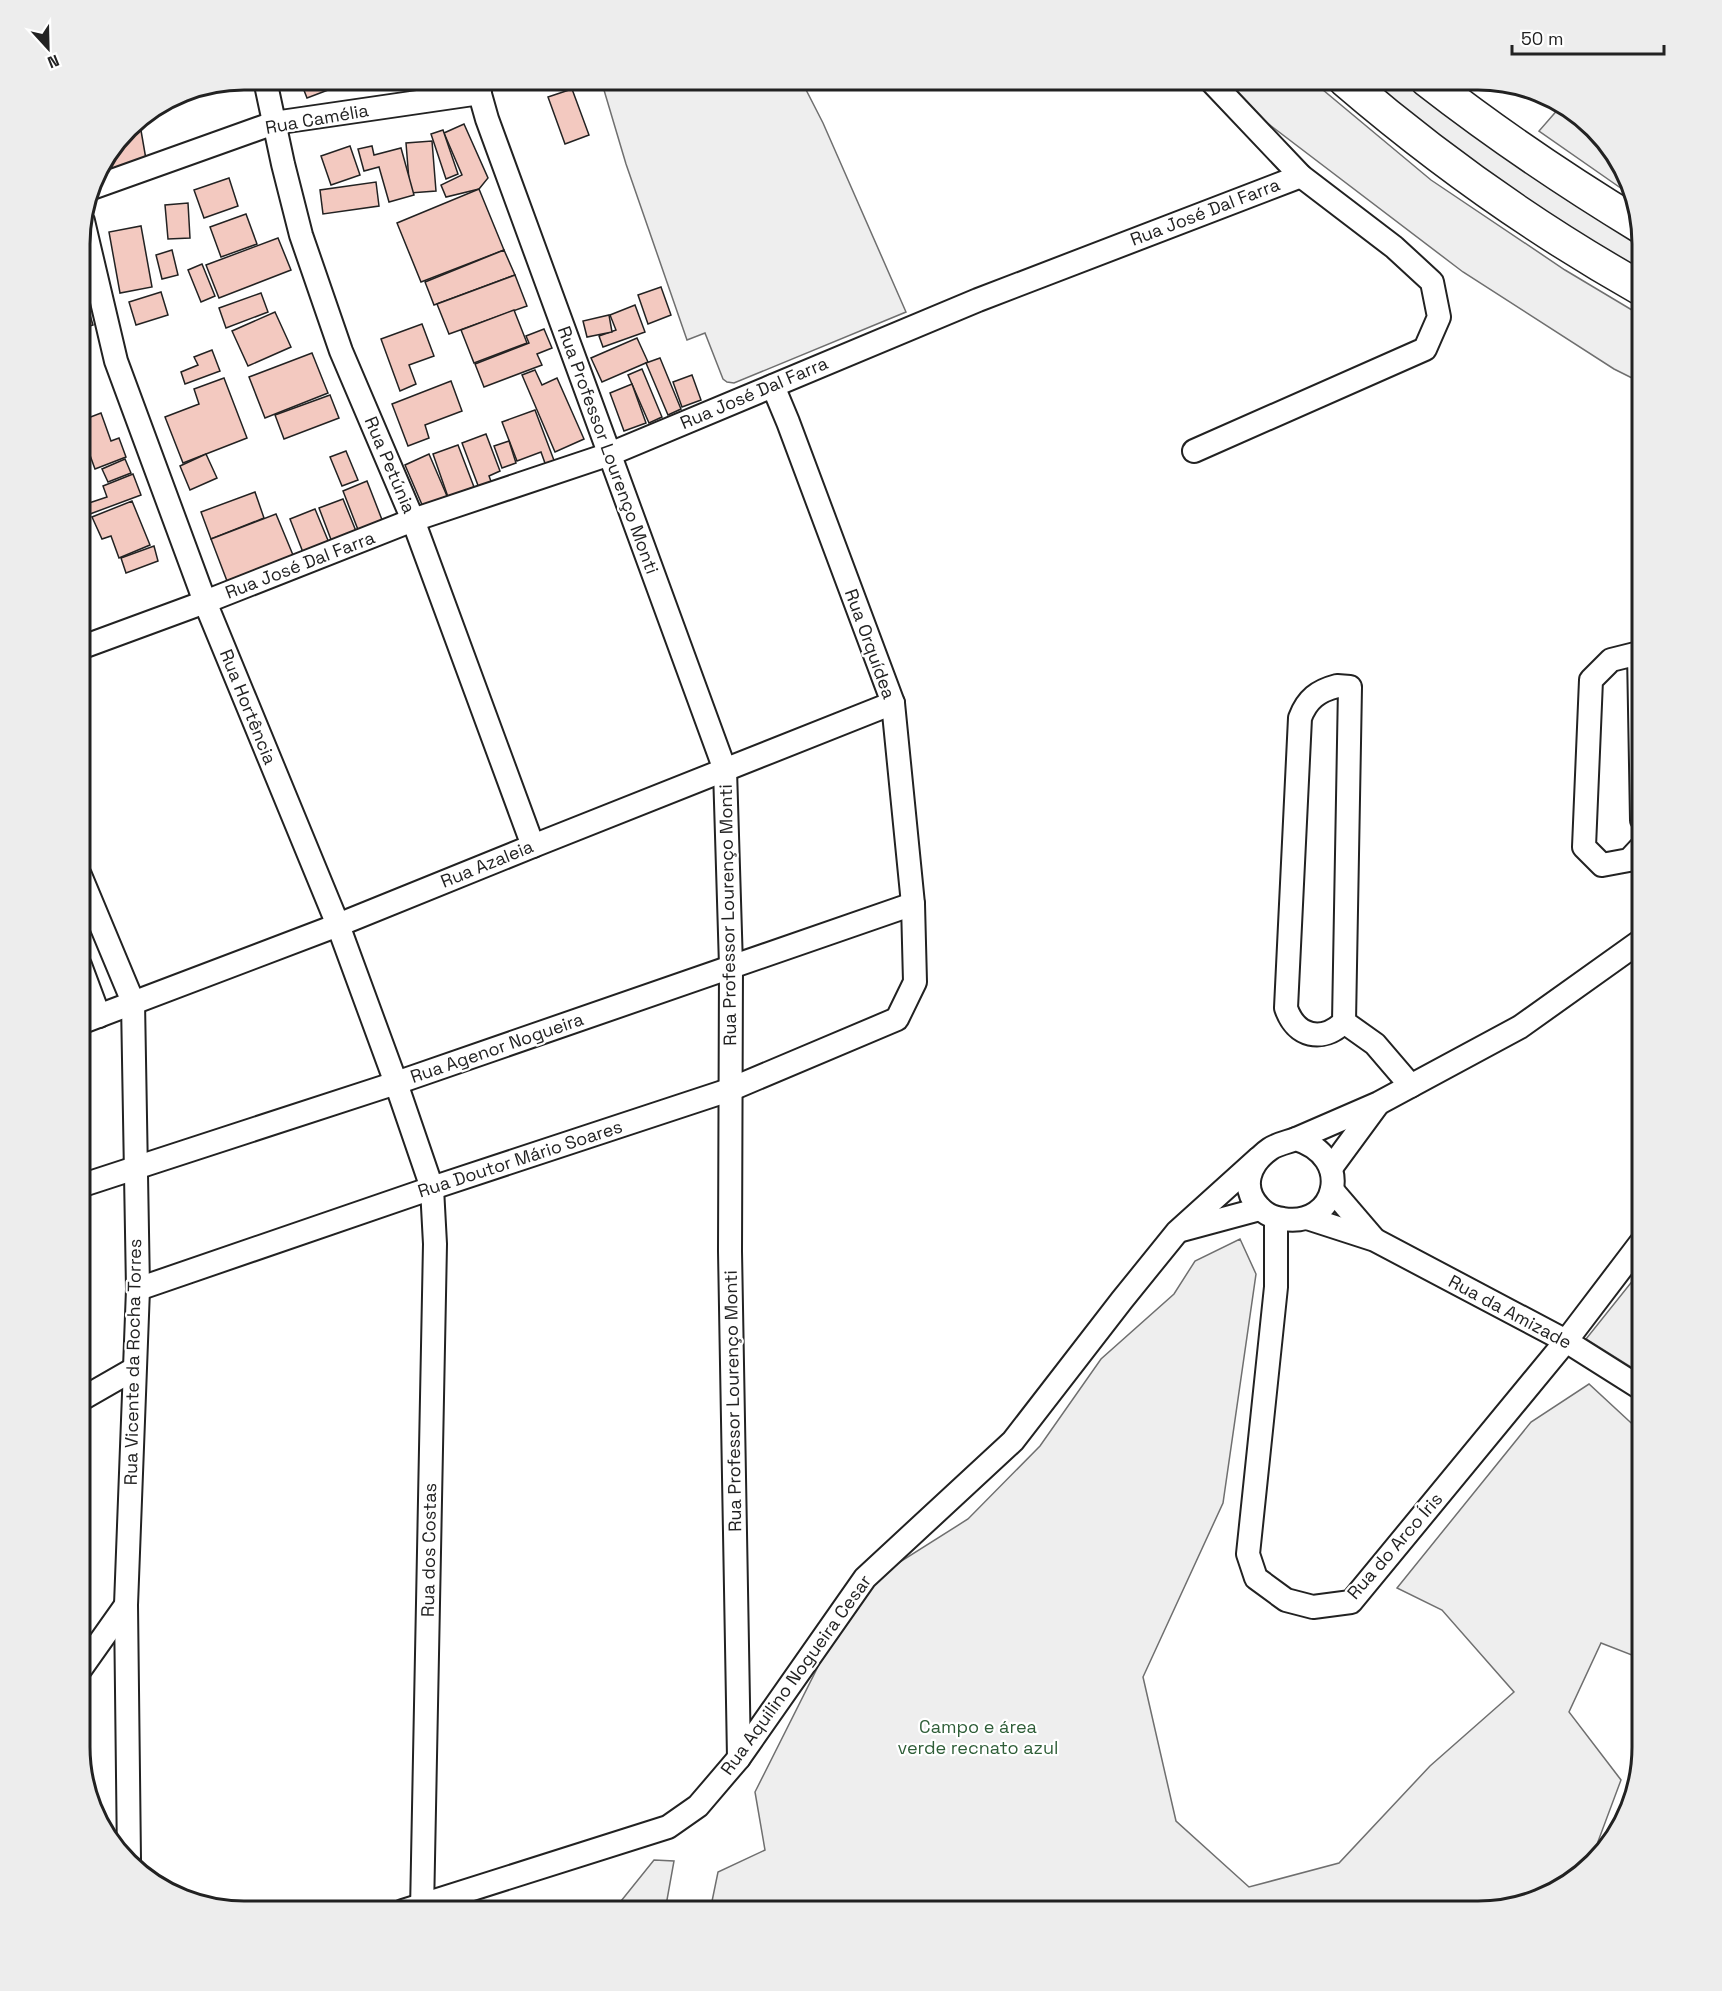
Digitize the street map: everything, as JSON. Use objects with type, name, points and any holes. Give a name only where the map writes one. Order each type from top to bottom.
[{"type":"highway","points":[[1357,90],[1495,196],[1554,236],[1632,283]]},
{"type":"highway","points":[[1440,90],[1530,157],[1630,220]]},
{"type":"street","name":"Rua Petúnia","points":[[267,90],[301,234],[341,351],[413,520],[533,846]]},
{"type":"street","name":"Rua Camélia","points":[[102,184],[274,123],[456,90]]},
{"type":"street","name":"Rua Professor Lourenço Monti","points":[[479,90],[725,770],[730,966],[730,1251],[739,1758]]},
{"type":"street","name":"Rua José Dal Farra","points":[[90,644],[205,602],[413,520],[610,454],[978,300],[1301,176],[1219,90]]},
{"type":"street","points":[[1194,451],[1425,349],[1439,317],[1432,282],[1394,248],[1301,176]]},
{"type":"street","name":"Rua Hortência","points":[[90,251],[116,362],[205,602],[338,925],[432,1188]]},
{"type":"street","name":"Rua Orquídea","points":[[773,386],[893,703],[914,904],[915,982],[897,1019]]},
{"type":"street","points":[[1632,655],[1611,660],[1591,680],[1584,847],[1602,866],[1629,860],[1632,857]]},
{"type":"street","points":[[1337,686],[1350,687],[1344,1023],[1336,1030],[1316,1035],[1296,1026],[1286,1008],[1300,718],[1305,706],[1313,696],[1324,689],[1337,686]]},
{"type":"street","name":"Rua Azaleia","points":[[90,1019],[338,925],[893,703]]},
{"type":"street","name":"Rua Vicente da Rocha Torres","points":[[90,898],[133,1002],[138,1289],[126,1605],[129,1849]]},
{"type":"street","name":"Rua Agenor Nogueira","points":[[90,1183],[396,1083],[914,904]]},
{"type":"street","points":[[1379,1103],[1331,1179],[1328,1200],[1318,1212],[1307,1218],[1293,1221],[1268,1213],[1254,1200],[1249,1187],[1250,1170],[1272,1147],[1379,1103],[1520,1027],[1632,947]]},
{"type":"street","name":"Rua Doutor Mário Soares","points":[[138,1289],[432,1188],[729,1090],[897,1019]]},
{"type":"street","points":[[1344,1023],[1375,1044],[1411,1086]]},
{"type":"street","points":[[1296,1139],[1310,1143],[1322,1152],[1331,1179]]},
{"type":"street","name":"Rua Aquilino Nogueira Cesar","points":[[441,1901],[668,1827],[698,1806],[739,1758],[865,1578],[1013,1442],[1177,1232],[1259,1158]]},
{"type":"street","name":"Rua da Amizade","points":[[1331,1179],[1375,1240]]},
{"type":"street","name":"Rua dos Costas","points":[[416,1901],[435,1244],[432,1188]]},
{"type":"street","points":[[1177,1232],[1268,1213]]},
{"type":"street","name":"Rua do Arco Íris","points":[[1268,1213],[1276,1287],[1248,1554],[1256,1578],[1286,1600],[1313,1607],[1351,1602],[1566,1341],[1632,1254]]},
{"type":"street","name":"Rua da Amizade","points":[[1307,1218],[1375,1240],[1566,1341],[1632,1383]]},
{"type":"street","points":[[90,1394],[134,1369]]},
{"type":"street","points":[[90,1656],[126,1605]]},
{"type":"green space","points":[[604,90],[806,90],[823,123],[906,312],[734,383],[727,382],[723,379],[705,333],[687,340],[626,164]]},
{"type":"green space","points":[[1229,90],[1323,90],[1431,180],[1565,270],[1632,310],[1632,378],[1614,369],[1463,272],[1241,103]]},
{"type":"green space","points":[[1377,90],[1417,90],[1473,133],[1591,214],[1632,238],[1632,270],[1517,198]]},
{"type":"green space","points":[[1556,112],[1572,122],[1600,150],[1621,188],[1539,131]]},
{"type":"green space","name":"Campo e área verde recnato azul","points":[[1240,1239],[1256,1274],[1223,1503],[1143,1677],[1176,1821],[1249,1887],[1339,1863],[1430,1766],[1514,1692],[1442,1610],[1397,1588],[1531,1422],[1589,1384],[1632,1424],[1632,1655],[1601,1643],[1569,1712],[1621,1780],[1597,1845],[1572,1869],[1555,1880],[1527,1893],[1488,1901],[712,1901],[718,1872],[765,1850],[755,1792],[857,1589],[968,1519],[1040,1446],[1101,1359],[1174,1294],[1195,1261]]},
{"type":"green space","points":[[1632,1282],[1632,1368],[1586,1339]]},
{"type":"green space","points":[[654,1860],[674,1861],[667,1901],[621,1901]]},
{"type":"building","points":[[304,90],[328,90],[307,98]]},
{"type":"building","points":[[572,90],[589,135],[565,144],[548,97]]},
{"type":"building","points":[[464,124],[488,178],[479,189],[446,197],[441,185],[462,175],[444,133]]},
{"type":"building","points":[[141,130],[147,165],[108,172],[122,150]]},
{"type":"building","points":[[443,130],[458,174],[446,179],[431,134]]},
{"type":"building","points":[[432,141],[436,191],[410,193],[406,143]]},
{"type":"building","points":[[350,146],[360,175],[331,185],[321,156]]},
{"type":"building","points":[[372,146],[374,155],[401,148],[414,195],[389,202],[379,167],[364,171],[358,149]]},
{"type":"building","points":[[229,178],[238,206],[204,218],[194,190]]},
{"type":"building","points":[[376,182],[379,206],[323,214],[320,190]]},
{"type":"building","points":[[479,189],[504,250],[421,282],[397,223]]},
{"type":"building","points":[[188,203],[190,238],[168,239],[165,205]]},
{"type":"building","points":[[246,214],[257,244],[221,257],[210,227]]},
{"type":"building","points":[[141,226],[152,287],[120,293],[109,232]]},
{"type":"building","points":[[278,238],[291,270],[219,298],[206,265]]},
{"type":"building","points":[[172,250],[178,275],[162,279],[156,255]]},
{"type":"building","points":[[504,250],[515,275],[434,305],[425,282]]},
{"type":"building","points":[[202,264],[215,296],[201,302],[188,270]]},
{"type":"building","points":[[515,275],[527,306],[449,334],[437,304]]},
{"type":"building","points":[[661,287],[671,315],[648,324],[638,295]]},
{"type":"building","points":[[161,292],[168,315],[136,325],[129,302]]},
{"type":"building","points":[[261,293],[268,312],[226,328],[219,308]]},
{"type":"building","points":[[635,305],[645,332],[603,347],[599,336],[616,330],[610,315]]},
{"type":"building","points":[[514,310],[527,343],[474,363],[461,330]]},
{"type":"building","points":[[275,312],[291,347],[248,366],[232,331]]},
{"type":"building","points":[[609,315],[612,332],[587,337],[583,321]]},
{"type":"building","points":[[422,324],[434,356],[409,365],[416,384],[400,391],[381,339]]},
{"type":"building","points":[[544,329],[552,348],[537,354],[542,365],[484,387],[475,364],[529,343],[526,336]]},
{"type":"building","points":[[637,338],[648,362],[602,382],[591,358]]},
{"type":"building","points":[[212,350],[220,371],[185,384],[181,372],[198,365],[194,357]]},
{"type":"building","points":[[312,353],[328,393],[265,418],[249,377]]},
{"type":"building","points":[[660,358],[681,409],[668,415],[646,363]]},
{"type":"building","points":[[642,369],[662,417],[649,423],[628,375]]},
{"type":"building","points":[[535,370],[542,385],[557,378],[584,439],[555,452],[522,375]]},
{"type":"building","points":[[692,375],[701,400],[682,407],[673,382]]},
{"type":"building","points":[[224,378],[247,438],[183,463],[165,417],[199,404],[194,389]]},
{"type":"building","points":[[451,381],[462,411],[425,425],[429,438],[408,446],[392,404]]},
{"type":"building","points":[[632,384],[646,423],[624,431],[610,393]]},
{"type":"building","points":[[330,395],[339,418],[284,439],[275,415]]},
{"type":"building","points":[[535,410],[555,463],[546,466],[541,452],[517,461],[502,422]]},
{"type":"building","points":[[101,413],[111,441],[119,438],[126,457],[95,469],[90,455],[90,417]]},
{"type":"building","points":[[486,434],[500,471],[489,476],[492,484],[479,488],[462,443]]},
{"type":"building","points":[[509,441],[516,463],[502,468],[494,446]]},
{"type":"building","points":[[458,445],[474,487],[448,497],[433,454]]},
{"type":"building","points":[[346,451],[358,480],[342,486],[330,457]]},
{"type":"building","points":[[206,454],[217,478],[190,490],[180,466]]},
{"type":"building","points":[[429,454],[447,496],[423,507],[405,465]]},
{"type":"building","points":[[125,459],[131,473],[108,482],[102,469]]},
{"type":"building","points":[[133,474],[141,495],[90,514],[90,503],[107,497],[103,486]]},
{"type":"building","points":[[367,481],[386,530],[362,540],[343,491]]},
{"type":"building","points":[[255,492],[264,518],[211,539],[201,512]]},
{"type":"building","points":[[343,499],[360,541],[335,550],[319,508]]},
{"type":"building","points":[[132,501],[150,545],[119,558],[111,536],[102,539],[92,517]]},
{"type":"building","points":[[315,509],[332,550],[306,560],[290,519]]},
{"type":"building","points":[[276,514],[293,555],[227,581],[211,539]]},
{"type":"building","points":[[154,546],[158,561],[126,573],[121,558]]}]
